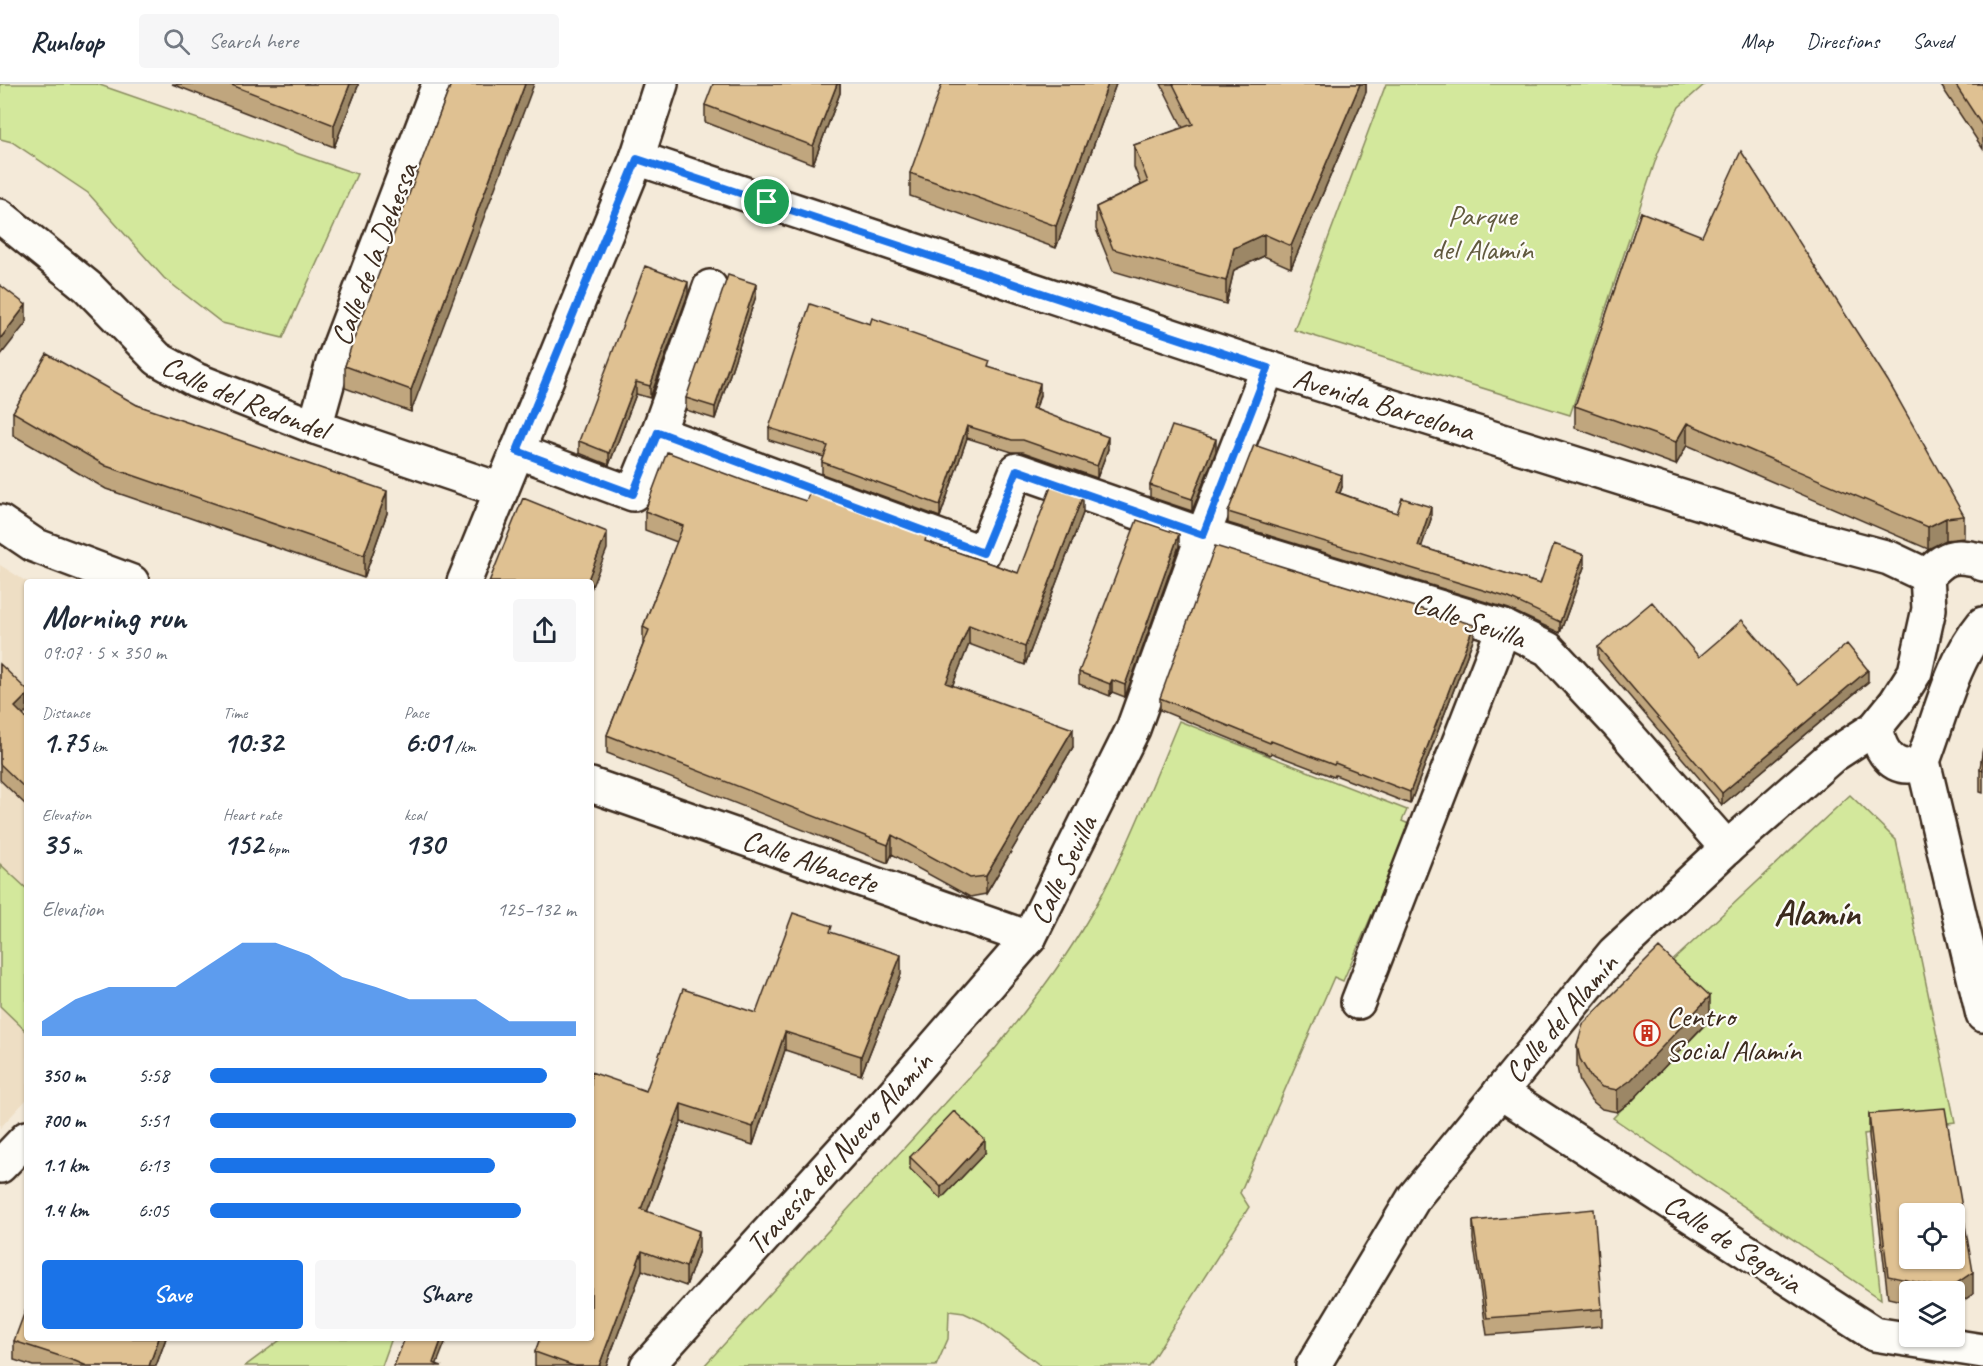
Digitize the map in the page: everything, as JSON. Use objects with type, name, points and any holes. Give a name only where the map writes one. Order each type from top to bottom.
[{"type":"street","name":"Calle de la Dehessa","points":[[315,427],[333,363],[439,84]]},
{"type":"street","points":[[465,579],[637,159],[661,84]]},
{"type":"street","name":"Avenida Barcelona","points":[[637,159],[1268,368],[1810,537],[1889,558],[1927,576]]},
{"type":"street","name":"Calle del Redondel","points":[[0,216],[88,287],[158,359],[196,380],[315,427],[501,490]]},
{"type":"street","points":[[517,451],[633,494],[658,432],[710,287]]},
{"type":"street","name":"Calle Sevilla","points":[[1029,938],[1133,729],[1203,535],[1268,368]]},
{"type":"street","name":"Calle Sevilla","points":[[658,432],[983,553],[1017,470],[1203,535],[1504,627],[1548,649],[1618,724],[1726,848]]},
{"type":"street","points":[[0,522],[34,546],[124,579]]},
{"type":"street","points":[[1927,576],[1942,561],[1961,556],[1982,561]]},
{"type":"street","name":"Calle del Alamín","points":[[1313,1366],[1415,1196],[1614,953],[1726,848],[1832,756],[1875,728],[1896,702],[1915,672],[1929,609],[1927,576]]},
{"type":"street","points":[[1983,624],[1972,638],[1944,698],[1923,761],[1983,1015]]},
{"type":"street","points":[[1358,1002],[1504,627]]},
{"type":"street","points":[[1875,728],[1879,743],[1890,760],[1907,766],[1923,761]]},
{"type":"street","name":"Calle Albacete","points":[[594,786],[1029,938]]},
{"type":"street","name":"Travesía del Nuevo Alamín","points":[[647,1366],[890,1098],[1029,938]]},
{"type":"street","name":"Calle de Segovia","points":[[1500,1092],[1874,1334],[1983,1351]]},
{"type":"street","points":[[0,1166],[24,1141]]},
{"type":"shaded area","points":[[0,565],[24,580],[24,1102],[0,1128]]},
{"type":"green space","points":[[0,84],[97,84],[357,174],[283,338],[222,323],[164,278],[88,193],[12,142],[0,139]]},
{"type":"green space","name":"Parque del Alamín","points":[[1386,84],[1705,84],[1679,107],[1658,153],[1570,415],[1294,330]]},
{"type":"green space","points":[[1179,721],[1407,810],[1402,821],[1411,825],[1343,981],[1334,977],[1240,1193],[1249,1207],[1148,1366],[1041,1366],[981,1321],[964,1313],[949,1311],[948,1339],[936,1366],[704,1366],[995,1049],[1040,992],[1096,906],[1134,828]]},
{"type":"green space","points":[[1850,795],[1896,840],[1955,1122],[1864,1134],[1881,1299],[1613,1118],[1715,1015],[1665,968]]},
{"type":"green space","points":[[0,864],[24,886],[24,1029],[0,1006]]},
{"type":"green space","points":[[279,1341],[391,1341],[382,1366],[245,1366]]},
{"type":"building","points":[[229,84],[350,84],[334,125]]},
{"type":"building","points":[[451,84],[525,84],[411,390],[345,366]]},
{"type":"building","points":[[713,84],[837,84],[813,146],[705,105]]},
{"type":"building","points":[[942,84],[1108,84],[1056,226],[910,173]]},
{"type":"building","points":[[1173,84],[1360,84],[1291,246],[1264,234],[1234,248],[1226,281],[1113,249],[1096,207],[1148,182],[1134,145],[1193,124]]},
{"type":"building","points":[[1955,84],[1983,84],[1983,127]]},
{"type":"building","points":[[1741,151],[1888,381],[1964,516],[1946,518],[1928,527],[1687,423],[1676,442],[1575,406],[1641,212],[1702,236]]},
{"type":"building","points":[[645,266],[688,282],[650,386],[636,382],[609,453],[579,441]]},
{"type":"building","points":[[728,275],[756,284],[715,407],[686,398]]},
{"type":"building","points":[[0,285],[26,305],[0,339]]},
{"type":"building","points":[[810,304],[870,324],[872,318],[907,330],[907,332],[990,361],[988,367],[1040,383],[1032,408],[1108,437],[1097,466],[1023,440],[1012,440],[967,426],[940,505],[822,462],[828,446],[769,428]]},
{"type":"building","points":[[47,354],[137,405],[387,491],[364,555],[106,466],[13,412]]},
{"type":"building","points":[[1172,426],[1216,439],[1192,499],[1150,485]]},
{"type":"building","points":[[1254,445],[1342,475],[1336,492],[1367,503],[1397,513],[1402,498],[1431,507],[1418,546],[1540,584],[1554,544],[1584,555],[1560,622],[1509,598],[1228,512]]},
{"type":"building","points":[[667,452],[806,501],[810,491],[927,534],[925,541],[1018,573],[1052,484],[1083,495],[1025,647],[969,625],[946,683],[1073,729],[986,876],[970,878],[892,835],[888,845],[607,735],[649,630],[643,627],[683,526],[645,511]]},
{"type":"building","points":[[523,498],[607,532],[588,579],[490,579]]},
{"type":"building","points":[[1137,520],[1179,534],[1125,685],[1112,680],[1110,684],[1079,672]]},
{"type":"building","points":[[1215,546],[1474,625],[1410,792],[1335,763],[1334,765],[1271,741],[1270,743],[1160,698]]},
{"type":"building","points":[[1652,602],[1699,657],[1742,620],[1798,685],[1847,644],[1868,670],[1722,793],[1598,647]]},
{"type":"building","points":[[0,664],[24,687],[24,698],[15,707],[24,716],[24,787],[0,764]]},
{"type":"building","points":[[1983,748],[1983,770],[1980,769]]},
{"type":"building","points":[[793,913],[832,926],[830,932],[901,955],[861,1056],[785,1032],[753,1127],[681,1104],[641,1209],[699,1231],[686,1267],[642,1251],[599,1366],[574,1366],[535,1352],[539,1341],[594,1341],[594,1073],[646,1091],[683,989],[756,1013]]},
{"type":"building","name":"Centro Social Alamín","points":[[1659,948],[1710,996],[1631,1080],[1617,1090],[1602,1087],[1591,1078],[1580,1059],[1577,1045],[1583,1024]]},
{"type":"building","points":[[1945,1108],[1961,1203],[1899,1203],[1899,1269],[1965,1269],[1965,1225],[1973,1272],[1960,1281],[1911,1281],[1888,1276],[1869,1114]]},
{"type":"building","points":[[954,1111],[985,1140],[941,1187],[910,1157]]},
{"type":"building","points":[[1594,1209],[1602,1309],[1487,1318],[1473,1221]]},
{"type":"building","points":[[24,1314],[24,1341],[158,1341],[149,1366],[87,1366],[14,1341]]},
{"type":"building","points":[[404,1341],[441,1341],[433,1363],[442,1366],[394,1366]]},
{"type":"place","name":"Centro Social Alamín","points":[[1647,1033]]},
{"type":"district","name":"Alamín","points":[[1817,912]]},
{"type":"route","points":[[637,159],[767,202],[1268,368],[1203,535],[1017,470],[983,553],[658,432],[633,494],[517,451],[637,159]]}]
